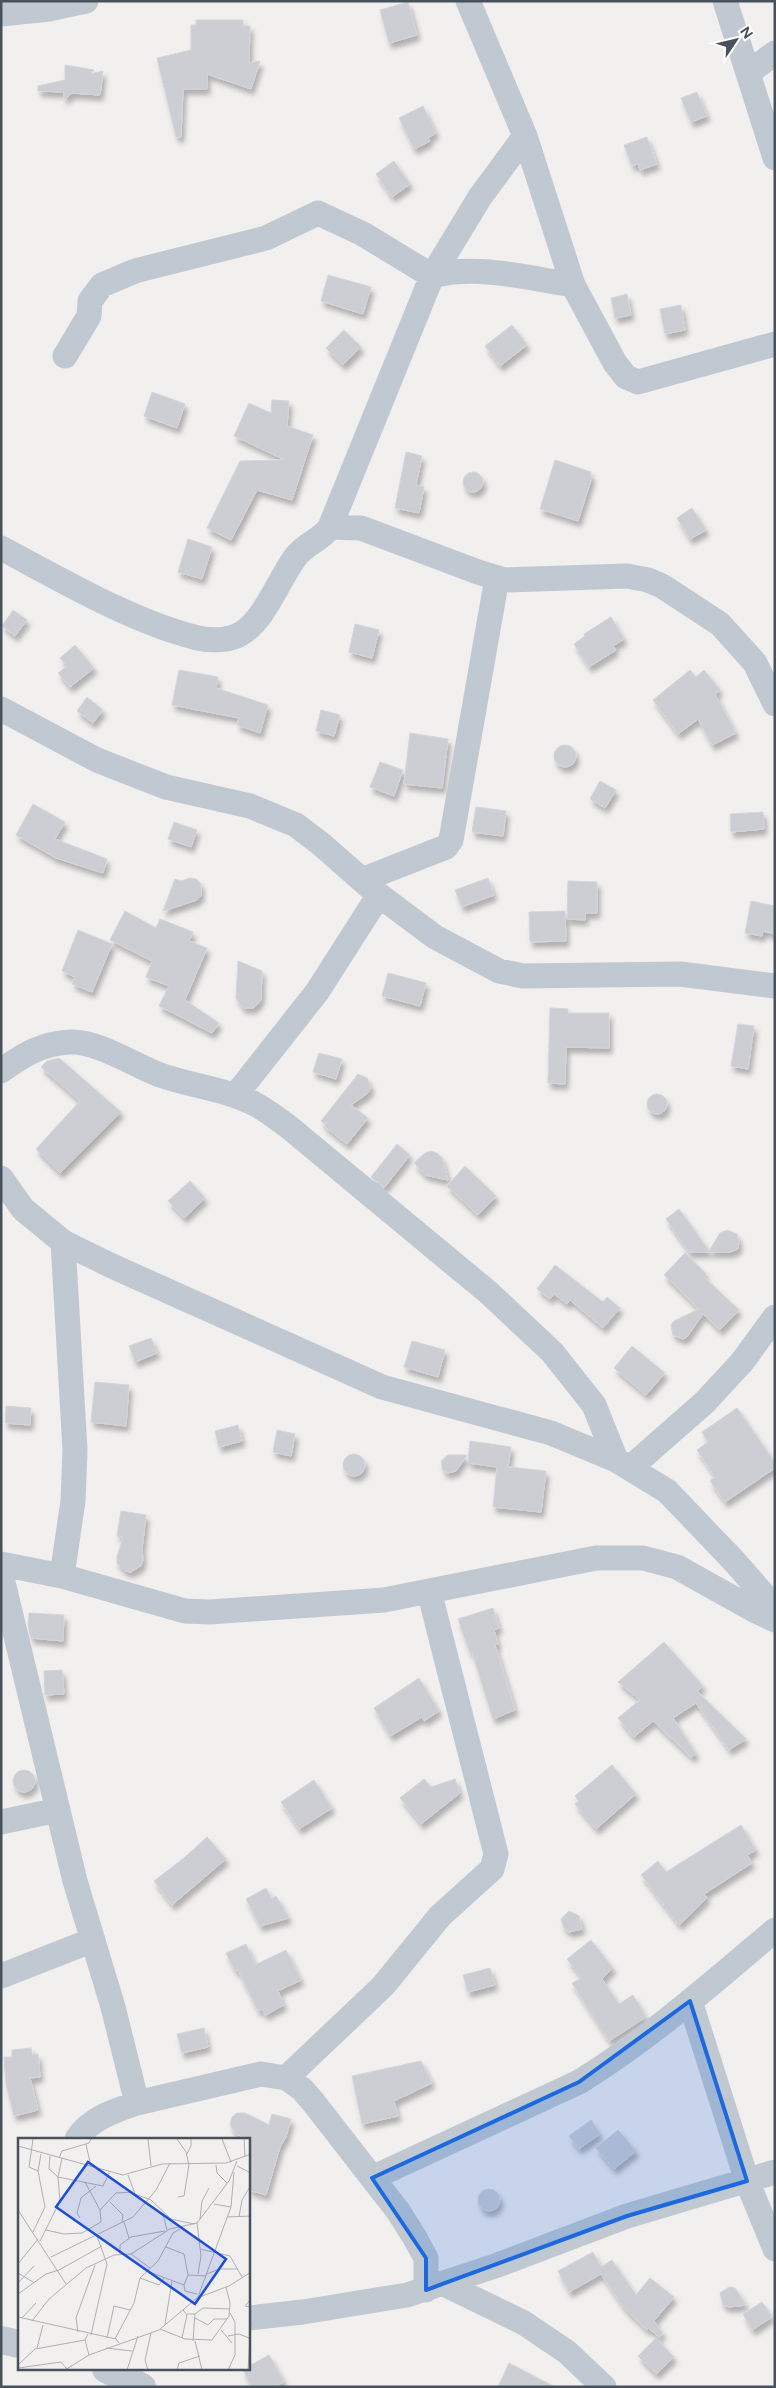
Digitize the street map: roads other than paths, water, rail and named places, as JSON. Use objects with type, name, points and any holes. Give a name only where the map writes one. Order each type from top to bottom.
[{"type":"street","points":[[1,14],[49,9],[86,1]]},
{"type":"street","points":[[468,1],[526,136],[573,285],[615,363],[626,377],[638,382],[775,344]]},
{"type":"street","points":[[725,1],[775,158]]},
{"type":"street","points":[[748,73],[775,53]]},
{"type":"street","points":[[1,548],[137,617],[199,638],[226,640],[242,634],[253,625],[294,558],[307,544],[326,534],[330,527],[432,276],[480,197],[526,136]]},
{"type":"street","points":[[64,356],[89,316],[90,301],[102,285],[135,271],[266,238],[318,213],[363,234],[432,276],[447,272],[467,271],[573,285]]},
{"type":"street","points":[[330,527],[361,528],[497,578],[516,581],[627,576],[648,580],[662,586],[720,624],[742,646],[754,663],[775,704]]},
{"type":"street","points":[[236,1096],[317,992],[371,888],[446,847],[451,840],[497,578]]},
{"type":"street","points":[[2,710],[97,760],[166,787],[250,806],[296,825],[321,844],[371,888],[435,937],[509,974],[571,977],[680,974],[775,986]]},
{"type":"street","points":[[1,1071],[23,1055],[46,1044],[73,1042],[101,1049],[161,1075],[236,1096],[256,1105],[290,1128],[489,1293],[552,1352],[594,1405],[623,1464]]},
{"type":"street","points":[[1,1178],[22,1209],[63,1242],[120,1270],[374,1384],[552,1434],[623,1464],[667,1491],[775,1608]]},
{"type":"street","points":[[62,1576],[73,1501],[75,1450],[63,1242]]},
{"type":"street","points":[[623,1464],[705,1402],[742,1362],[775,1316]]},
{"type":"street","points":[[1,1564],[62,1576],[185,1611],[210,1612],[384,1600],[596,1558],[643,1558],[677,1568],[775,1620]]},
{"type":"street","points":[[1,1574],[75,1880],[124,2044],[137,2102]]},
{"type":"street","points":[[286,2078],[383,1986],[440,1916],[484,1879],[496,1862],[496,1854],[429,1592]]},
{"type":"street","points":[[1,1822],[58,1810]]},
{"type":"street","points":[[372,2178],[579,2082],[610,2063],[690,2001],[775,1930]]},
{"type":"street","points":[[1,1976],[93,1940]]},
{"type":"street","points":[[690,2001],[747,2181],[775,2249]]},
{"type":"street","points":[[78,2138],[82,2132],[112,2111],[137,2102],[261,2074],[286,2078],[302,2089],[314,2103],[398,2212],[426,2258],[435,2287]]},
{"type":"street","points":[[250,2318],[407,2296],[627,2216],[775,2172]]},
{"type":"street","points":[[435,2287],[524,2323],[567,2352],[604,2387]]},
{"type":"street","points":[[1,2340],[18,2344]]},
{"type":"street","points":[[110,2370],[142,2387]]}]
